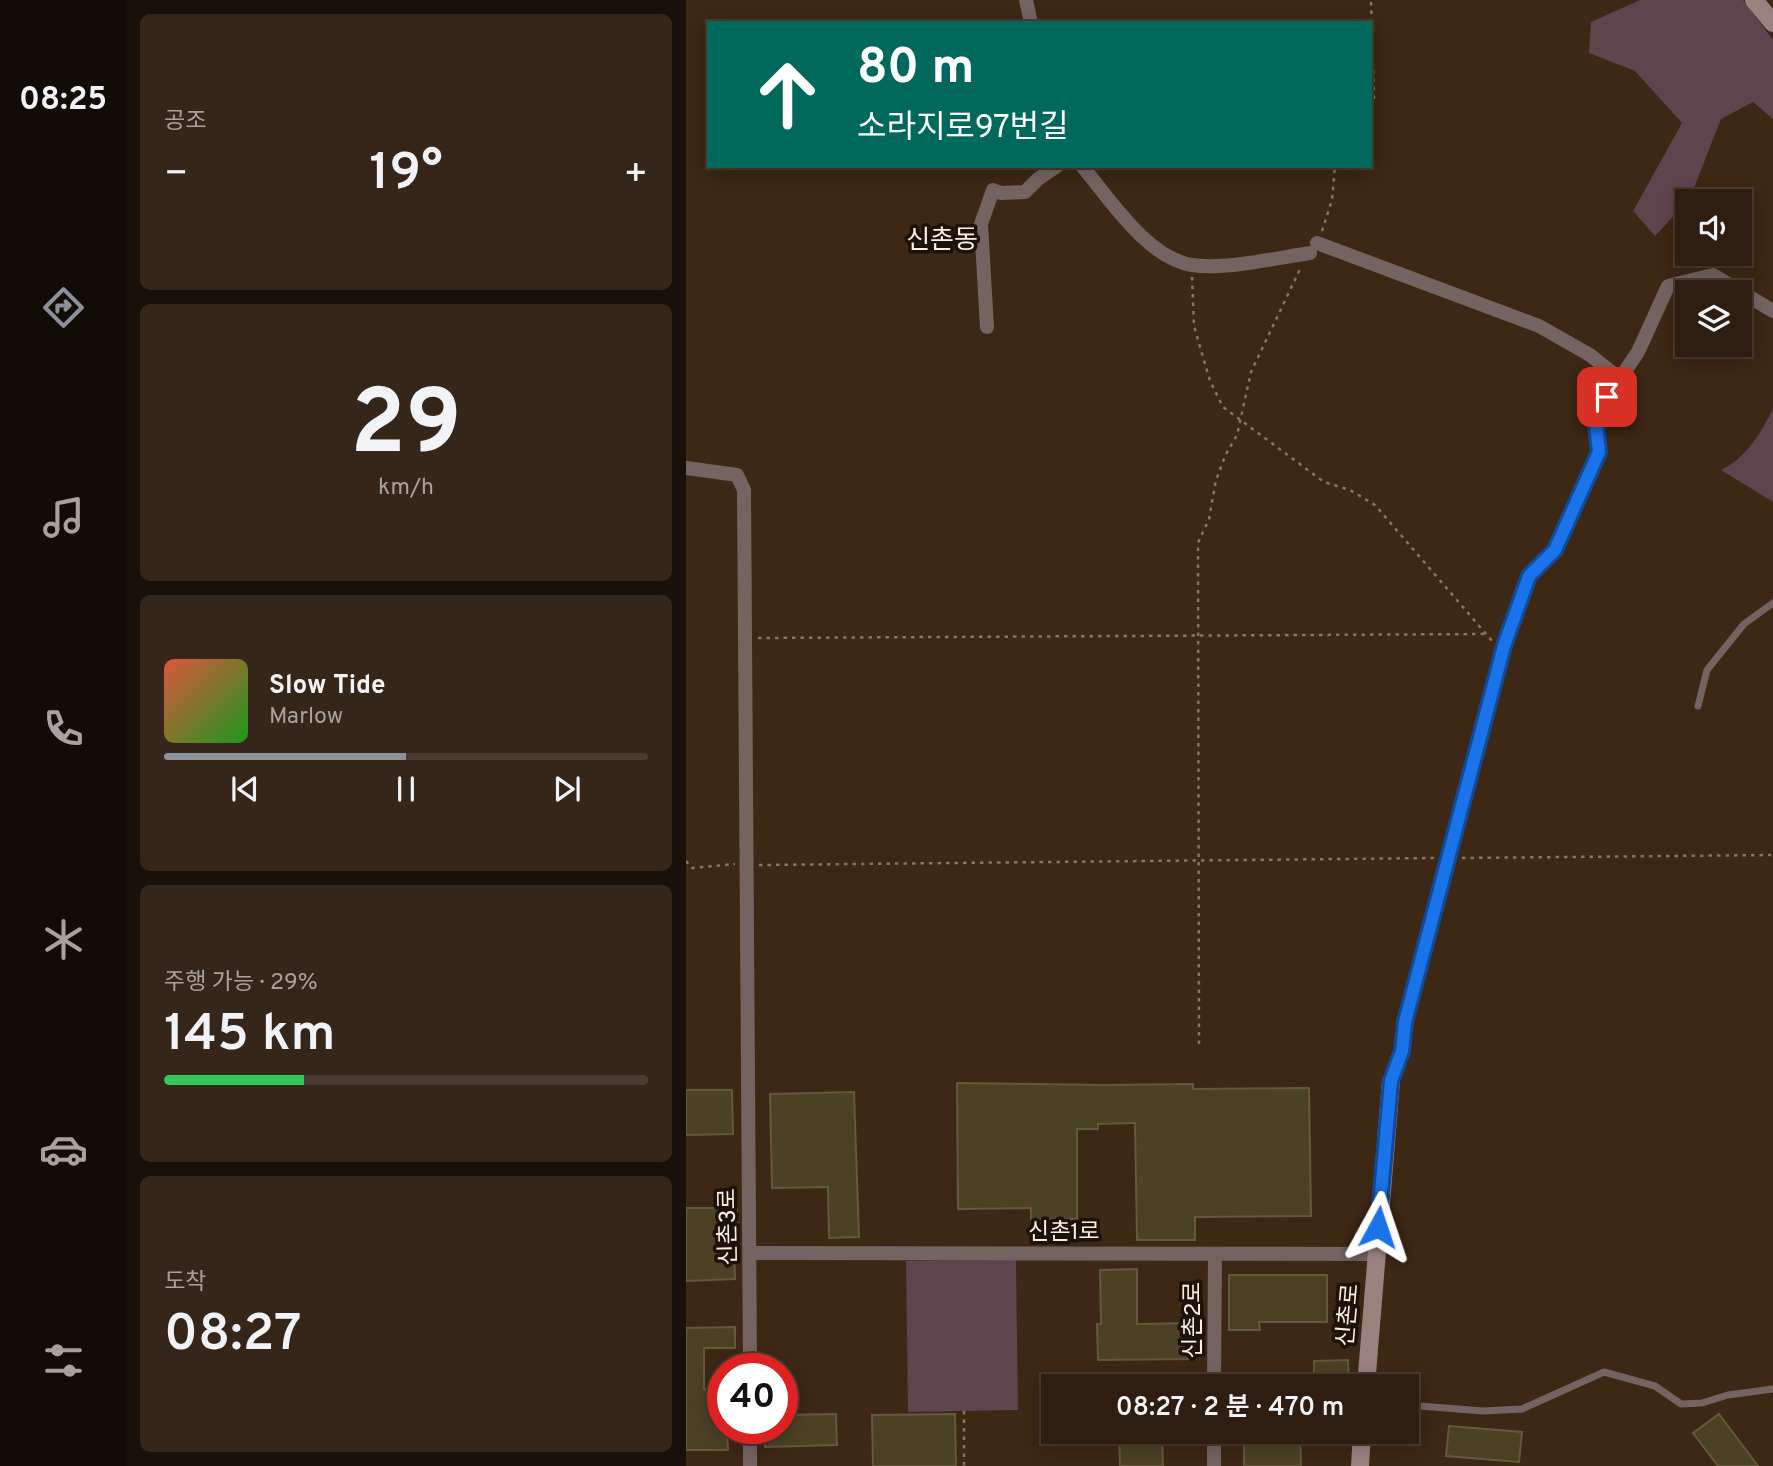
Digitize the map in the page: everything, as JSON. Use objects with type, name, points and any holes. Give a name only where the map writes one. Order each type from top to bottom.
[{"type":"street","points":[[1026,0],[1031,21]]},
{"type":"street","points":[[1755,0],[1773,23]]},
{"type":"street","points":[[987,327],[981,224],[993,190],[1001,193],[1026,192],[1054,168]]},
{"type":"street","points":[[1084,168],[1143,239],[1168,256],[1192,265],[1224,264],[1314,248],[1539,326],[1590,355],[1620,379]]},
{"type":"street","points":[[1391,1081],[1402,1051],[1405,1022],[1502,652],[1529,576],[1555,550],[1599,452],[1595,415],[1638,352],[1668,286],[1713,275],[1773,311]]},
{"type":"street","name":"신촌3로","points":[[686,468],[737,475],[744,490],[750,1353]]},
{"type":"street","name":"신촌로","points":[[1367,1374],[1391,1081]]},
{"type":"street","name":"신촌1로","points":[[751,1253],[1376,1254]]},
{"type":"street","name":"신촌2로","points":[[1214,1374],[1215,1254]]},
{"type":"street","points":[[750,1444],[750,1466]]},
{"type":"street","points":[[1214,1444],[1214,1466]]},
{"type":"street","points":[[1360,1466],[1361,1444]]},
{"type":"lane","points":[[1699,706],[1707,670],[1744,624],[1773,603]]},
{"type":"lane","points":[[1419,1406],[1483,1410],[1522,1409],[1604,1372],[1655,1386],[1681,1404],[1702,1403],[1728,1395],[1773,1389]]},
{"type":"path","points":[[1371,0],[1372,21]]},
{"type":"path","points":[[1372,34],[1372,104]]},
{"type":"path","points":[[1199,1044],[1198,543],[1209,519],[1216,480],[1237,435],[1251,372],[1301,267],[1314,248],[1332,200],[1335,168]]},
{"type":"path","points":[[1192,265],[1194,326],[1210,381],[1223,407],[1324,482],[1350,490],[1375,505],[1502,652]]},
{"type":"path","points":[[744,638],[1487,634]]},
{"type":"path","points":[[686,861],[692,868],[746,865],[1773,855]]},
{"type":"path","points":[[964,1411],[964,1466]]},
{"type":"shaded area","points":[[1640,0],[1743,0],[1773,40],[1773,119],[1753,102],[1721,119],[1694,189],[1675,189],[1675,214],[1655,236],[1633,211],[1682,123],[1635,71],[1589,53],[1591,22]]},
{"type":"shaded area","points":[[1773,408],[1773,502],[1721,470],[1738,459],[1752,444]]},
{"type":"shaded area","points":[[1016,1260],[1018,1410],[908,1412],[906,1261]]},
{"type":"building","points":[[957,1083],[1193,1084],[1193,1089],[1309,1088],[1311,1216],[1195,1217],[1195,1240],[1137,1240],[1135,1123],[1098,1124],[1098,1129],[1077,1129],[1077,1219],[1031,1219],[1031,1208],[958,1209]]},
{"type":"building","points":[[686,1090],[732,1090],[733,1134],[686,1135]]},
{"type":"building","points":[[854,1092],[859,1237],[829,1238],[828,1187],[772,1188],[770,1094]]},
{"type":"building","points":[[686,1208],[737,1208],[735,1279],[686,1281]]},
{"type":"building","points":[[1137,1269],[1137,1324],[1190,1323],[1191,1359],[1098,1360],[1097,1324],[1101,1324],[1100,1270]]},
{"type":"building","points":[[1229,1275],[1327,1275],[1327,1322],[1259,1322],[1260,1330],[1229,1330]]},
{"type":"building","points":[[735,1327],[735,1348],[704,1348],[707,1444],[728,1444],[728,1450],[686,1450],[686,1328]]},
{"type":"building","points":[[1348,1360],[1349,1374],[1314,1374],[1314,1361]]},
{"type":"building","points":[[836,1414],[837,1445],[765,1447],[765,1444],[798,1444],[798,1415]]},
{"type":"building","points":[[955,1414],[956,1466],[873,1466],[872,1415]]},
{"type":"building","points":[[1719,1414],[1758,1466],[1718,1466],[1693,1433]]},
{"type":"building","points":[[1449,1426],[1522,1432],[1519,1462],[1446,1456]]},
{"type":"building","points":[[1119,1444],[1162,1444],[1163,1466],[1120,1466]]},
{"type":"building","points":[[1244,1444],[1300,1444],[1301,1466],[1244,1466]]},
{"type":"district","name":"신촌동","points":[[942,239]]},
{"type":"route","points":[[1378,1227],[1391,1081],[1402,1051],[1405,1022],[1504,646],[1529,576],[1555,550],[1599,452],[1595,415],[1607,397]]}]
